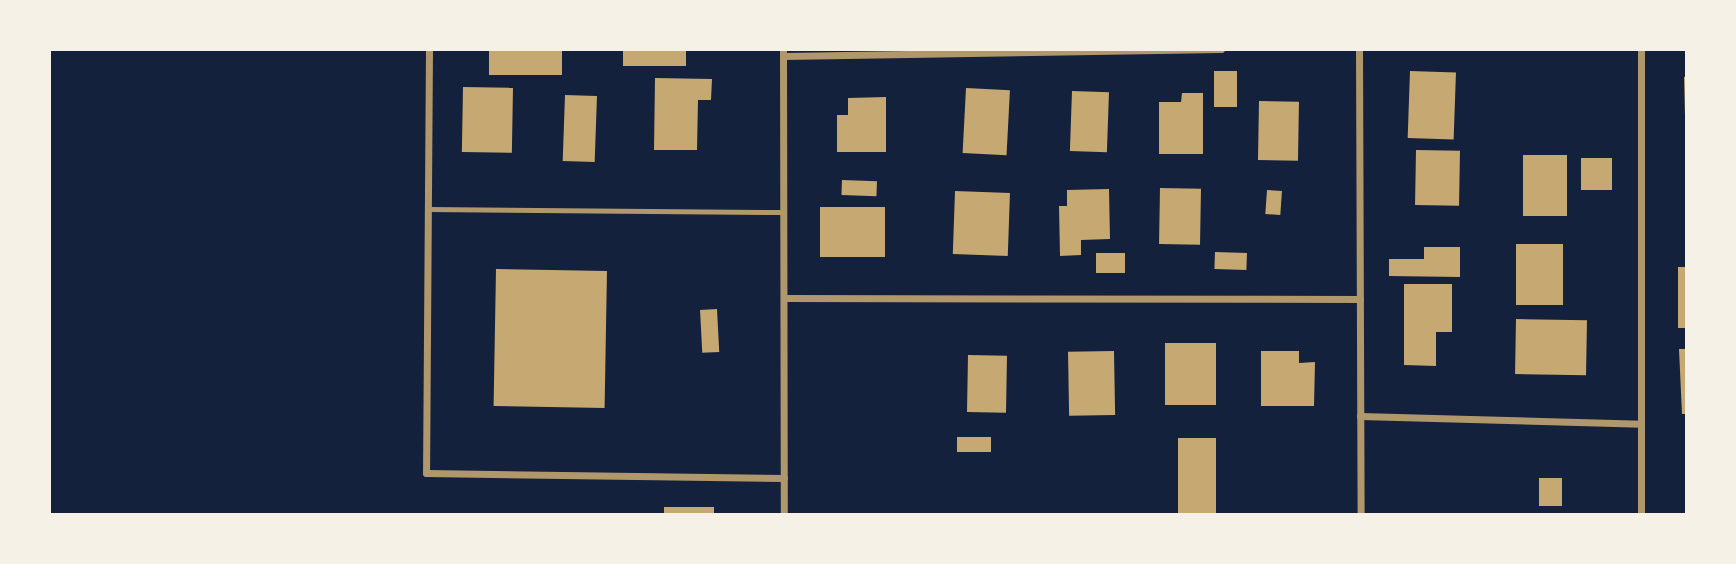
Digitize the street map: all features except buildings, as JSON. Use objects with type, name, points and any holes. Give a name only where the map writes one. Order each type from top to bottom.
[{"type":"street","points":[[429,49],[426,473],[784,478]]},
{"type":"street","points":[[784,515],[783,52],[1221,49]]},
{"type":"street","points":[[1359,49],[1361,515]]},
{"type":"street","points":[[1641,49],[1641,515]]},
{"type":"street","points":[[784,298],[1360,299]]},
{"type":"street","points":[[1360,416],[1641,424]]},
{"type":"lane","points":[[428,209],[783,212]]}]
